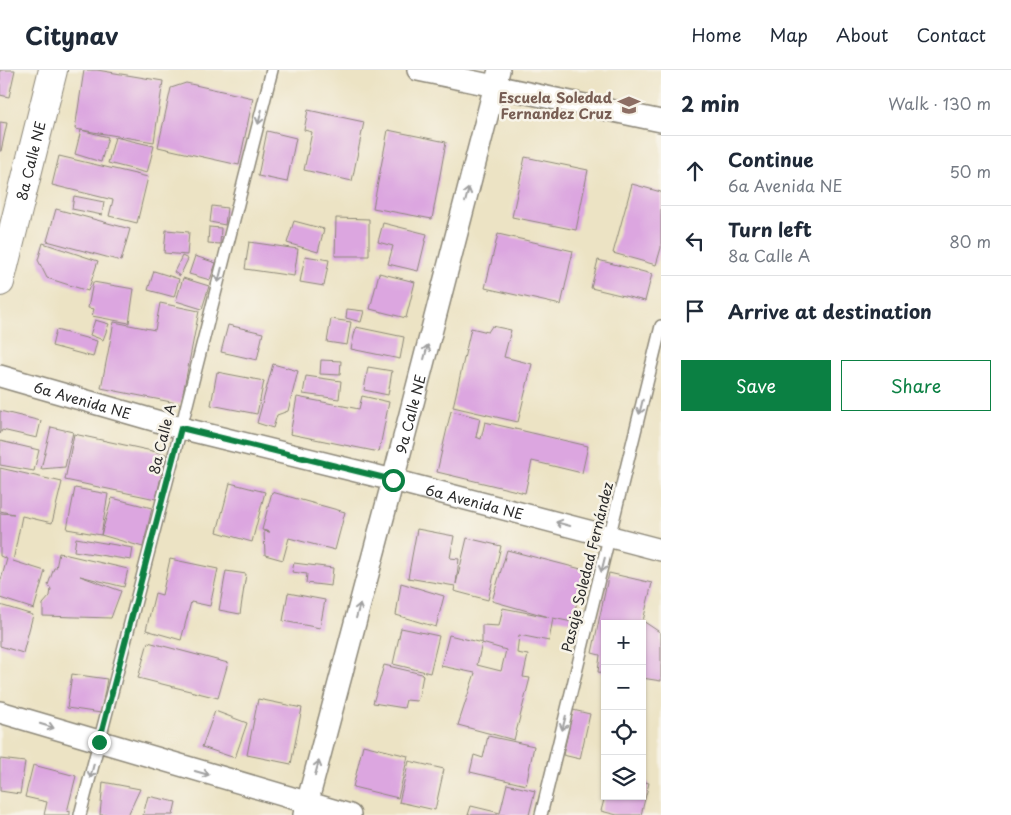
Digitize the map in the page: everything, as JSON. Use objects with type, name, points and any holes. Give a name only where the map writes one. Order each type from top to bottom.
[{"type":"street","name":"8a Calle NE","points":[[0,282],[53,70]]},
{"type":"street","points":[[418,70],[497,78],[661,121]]},
{"type":"street","name":"9a Calle NE","points":[[306,809],[497,78]]},
{"type":"street","name":"6a Avenida NE","points":[[0,376],[181,428],[393,480],[661,550]]},
{"type":"street","points":[[0,712],[306,809],[350,815]]},
{"type":"lane","name":"8a Calle A","points":[[80,815],[272,70]]},
{"type":"lane","name":"Pasaje Soledad Fernández","points":[[541,815],[661,326]]},
{"type":"building","points":[[0,70],[15,70],[9,97],[0,95]]},
{"type":"building","points":[[84,70],[97,70],[163,81],[154,142],[75,129]]},
{"type":"building","points":[[186,83],[253,98],[239,165],[158,147],[171,88]]},
{"type":"building","points":[[308,110],[364,122],[352,181],[304,170],[312,132],[304,130]]},
{"type":"building","points":[[0,122],[7,123],[1,151],[0,151]]},
{"type":"building","points":[[81,130],[108,137],[101,162],[75,154]]},
{"type":"building","points":[[388,130],[446,142],[432,219],[373,208]]},
{"type":"building","points":[[267,131],[296,138],[287,182],[258,176]]},
{"type":"building","points":[[115,137],[154,146],[147,173],[108,163]]},
{"type":"building","points":[[59,156],[148,177],[137,223],[109,216],[113,200],[52,185]]},
{"type":"building","points":[[525,157],[588,170],[576,230],[512,217]]},
{"type":"building","points":[[632,184],[661,192],[661,248],[656,265],[613,253]]},
{"type":"building","points":[[74,196],[104,202],[102,215],[72,209]]},
{"type":"building","points":[[212,206],[227,208],[225,225],[210,222]]},
{"type":"building","points":[[56,209],[130,229],[121,261],[47,241]]},
{"type":"building","points":[[336,218],[369,219],[369,256],[335,256]]},
{"type":"building","points":[[294,221],[324,229],[318,252],[287,243]]},
{"type":"building","points":[[383,223],[427,234],[418,271],[388,264],[393,246],[378,242]]},
{"type":"building","points":[[209,227],[221,228],[220,244],[208,243]]},
{"type":"building","points":[[166,230],[189,232],[187,255],[164,253]]},
{"type":"building","points":[[498,234],[573,251],[561,305],[485,288]]},
{"type":"building","points":[[249,242],[298,249],[294,276],[245,269]]},
{"type":"building","points":[[43,243],[98,261],[88,291],[47,278],[38,260]]},
{"type":"building","points":[[182,256],[188,259],[180,276],[174,272]]},
{"type":"building","points":[[195,256],[216,263],[210,280],[189,274]]},
{"type":"building","points":[[305,256],[329,260],[324,286],[300,282]]},
{"type":"building","points":[[598,260],[652,274],[645,301],[591,288]]},
{"type":"building","points":[[154,271],[179,279],[174,297],[148,290]]},
{"type":"building","points":[[379,273],[415,282],[406,318],[370,309]]},
{"type":"building","points":[[183,278],[209,286],[202,309],[176,301]]},
{"type":"building","points":[[93,282],[134,289],[129,323],[92,316],[94,309],[88,308]]},
{"type":"building","points":[[160,303],[199,311],[181,404],[101,388],[114,322],[155,330]]},
{"type":"building","points":[[347,309],[364,311],[361,322],[346,318]]},
{"type":"building","points":[[331,319],[351,322],[347,345],[327,342]]},
{"type":"building","points":[[95,320],[109,324],[103,340],[90,335]]},
{"type":"building","points":[[228,325],[263,333],[257,360],[221,352]]},
{"type":"building","points":[[492,326],[511,330],[504,357],[532,364],[518,422],[453,407],[471,328],[488,332]]},
{"type":"building","points":[[356,327],[404,337],[400,359],[351,349]]},
{"type":"building","points":[[56,330],[97,341],[93,357],[52,346]]},
{"type":"building","points":[[321,360],[341,361],[340,375],[320,374]]},
{"type":"building","points":[[273,364],[298,371],[288,411],[277,415],[273,428],[257,423]]},
{"type":"building","points":[[368,367],[392,371],[388,395],[364,390]]},
{"type":"building","points":[[217,372],[264,381],[257,414],[211,405]]},
{"type":"building","points":[[306,376],[341,381],[339,399],[303,394]]},
{"type":"building","points":[[362,396],[389,402],[379,452],[290,434],[297,397],[359,409]]},
{"type":"building","points":[[0,411],[41,421],[37,438],[2,430],[0,434]]},
{"type":"building","points":[[451,411],[480,418],[476,437],[481,439],[485,422],[588,446],[582,473],[532,461],[525,493],[437,472]]},
{"type":"building","points":[[51,427],[73,432],[65,467],[41,469]]},
{"type":"building","points":[[74,434],[166,454],[156,499],[65,480]]},
{"type":"building","points":[[0,441],[39,450],[34,471],[0,465]]},
{"type":"building","points":[[0,468],[62,482],[52,523],[22,516],[13,561],[45,571],[34,609],[0,598],[0,583],[7,559],[0,556],[0,513],[14,514],[0,511]]},
{"type":"building","points":[[230,483],[265,492],[252,542],[217,532]]},
{"type":"building","points":[[75,488],[108,494],[101,535],[67,529]]},
{"type":"building","points":[[272,492],[345,512],[335,550],[289,538],[283,560],[265,555],[264,531],[270,532],[262,530]]},
{"type":"building","points":[[112,498],[152,508],[143,547],[101,535]]},
{"type":"building","points":[[417,529],[454,536],[450,558],[459,559],[456,584],[467,538],[501,546],[488,600],[454,591],[455,586],[408,578]]},
{"type":"building","points":[[76,538],[133,548],[131,560],[74,551]]},
{"type":"building","points":[[507,550],[585,570],[572,622],[553,618],[549,641],[519,635],[517,653],[528,655],[523,677],[530,678],[514,740],[458,725],[475,673],[441,666],[449,635],[482,643],[482,625],[499,626],[503,608],[549,617],[492,601]],"holes":[[[482,643],[506,650],[501,671],[477,665]]]},
{"type":"building","points":[[59,553],[128,569],[124,587],[80,576],[121,591],[111,618],[43,616],[43,604],[50,596],[51,589],[48,585],[54,568],[56,568]]},
{"type":"building","points":[[170,559],[218,569],[210,606],[191,602],[181,640],[146,630],[155,593],[162,595]]},
{"type":"building","points":[[294,563],[333,568],[331,586],[306,583],[307,574],[292,572]]},
{"type":"building","points":[[226,571],[246,574],[240,614],[219,610]]},
{"type":"building","points":[[609,573],[652,583],[643,620],[601,620],[601,672],[598,672],[600,655],[592,653]]},
{"type":"building","points":[[401,583],[444,596],[436,627],[396,615]]},
{"type":"building","points":[[288,593],[325,600],[320,628],[283,621]]},
{"type":"building","points":[[0,605],[33,615],[23,653],[0,646]]},
{"type":"building","points":[[646,623],[661,633],[661,681],[646,679]]},
{"type":"building","points":[[401,628],[439,636],[430,673],[393,664]]},
{"type":"building","points":[[148,642],[228,663],[218,698],[138,678]]},
{"type":"building","points":[[384,665],[423,675],[417,701],[406,700],[404,708],[373,703]]},
{"type":"building","points":[[72,674],[107,679],[101,713],[67,708]]},
{"type":"building","points":[[258,699],[302,708],[291,764],[247,755]]},
{"type":"building","points":[[573,710],[590,714],[580,759],[563,755]]},
{"type":"building","points":[[215,711],[247,723],[235,758],[202,747]]},
{"type":"building","points":[[488,736],[534,746],[526,785],[470,772],[474,755],[483,758]]},
{"type":"building","points":[[363,745],[408,756],[398,798],[353,787]]},
{"type":"building","points":[[0,759],[25,762],[20,794],[0,791]]},
{"type":"building","points":[[409,761],[444,769],[435,810],[399,802]]},
{"type":"building","points":[[33,765],[76,776],[67,812],[70,811],[70,815],[44,815],[47,802],[25,797]]},
{"type":"building","points":[[103,782],[140,789],[128,815],[100,815]]},
{"type":"building","points":[[646,782],[649,783],[646,795]]},
{"type":"building","points":[[507,784],[535,791],[529,815],[468,815],[471,806],[500,813]]},
{"type":"building","points":[[148,796],[176,802],[173,815],[143,815]]},
{"type":"building","points":[[604,800],[645,800],[641,815],[617,815],[601,811]]},
{"type":"place","name":"Escuela Soledad Fernandez Cruz","points":[[629,105]]},
{"type":"route","points":[[99,742],[181,428],[393,480]]}]
